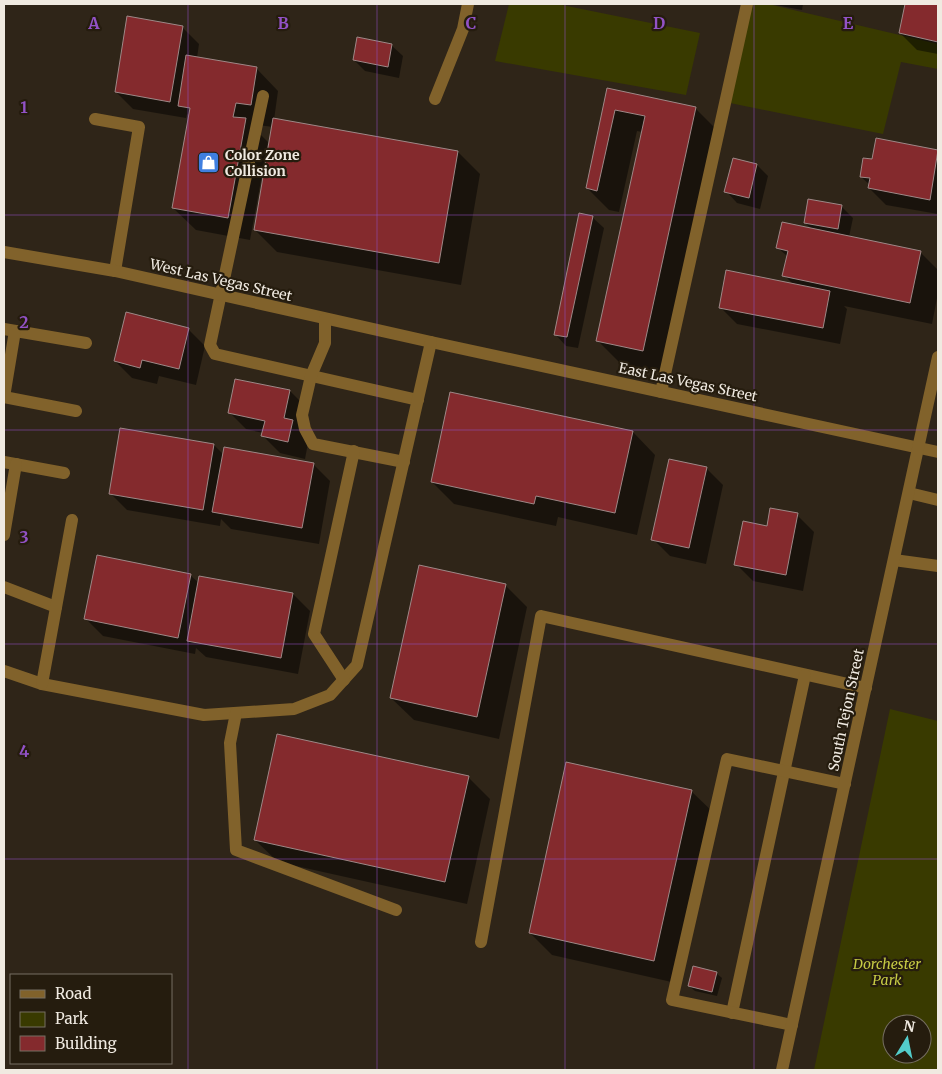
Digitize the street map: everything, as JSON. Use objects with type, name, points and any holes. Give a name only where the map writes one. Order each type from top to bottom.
[{"type":"street","points":[[435,99],[463,29],[468,4]]},
{"type":"street","points":[[661,392],[748,4]]},
{"type":"street","points":[[263,96],[210,345],[215,354],[418,400]]},
{"type":"street","points":[[95,119],[139,127],[115,271]]},
{"type":"street","name":"West Las Vegas Street","points":[[4,252],[115,271],[431,342]]},
{"type":"street","points":[[325,318],[325,343],[311,376],[302,414],[305,428],[313,444],[404,462]]},
{"type":"street","points":[[76,411],[4,397],[10,330],[86,343]]},
{"type":"street","points":[[4,671],[42,684],[204,715],[294,710],[330,695],[357,665],[431,342]]},
{"type":"street","name":"East Las Vegas Street","points":[[431,342],[938,452]]},
{"type":"street","name":"South Tejon Street","points":[[782,1070],[938,357]]},
{"type":"street","points":[[344,680],[314,634],[354,451]]},
{"type":"street","points":[[4,535],[10,463],[64,473]]},
{"type":"street","points":[[909,494],[938,500]]},
{"type":"street","points":[[42,684],[72,520]]},
{"type":"street","points":[[894,560],[938,566]]},
{"type":"street","points":[[4,587],[56,607]]},
{"type":"street","points":[[481,942],[541,616],[866,688]]},
{"type":"street","points":[[732,1013],[805,675]]},
{"type":"street","points":[[236,713],[230,743],[236,850],[396,910]]},
{"type":"street","points":[[792,1025],[672,1000],[727,759],[845,784]]},
{"type":"green space","points":[[509,4],[557,4],[700,33],[686,95],[495,61]]},
{"type":"green space","points":[[751,4],[768,4],[938,44],[938,69],[901,62],[883,134],[730,103]]},
{"type":"green space","name":"Dorchester Park","points":[[890,709],[938,721],[938,1070],[814,1070]]},
{"type":"building","points":[[905,4],[938,4],[938,42],[899,33]]},
{"type":"building","points":[[127,16],[183,26],[170,102],[115,92]]},
{"type":"building","points":[[357,37],[392,44],[388,67],[353,60]]},
{"type":"building","name":"Color Zone Collision","points":[[186,55],[257,67],[251,105],[236,103],[233,117],[246,118],[228,218],[172,208],[190,108],[178,106]]},
{"type":"building","points":[[607,88],[696,107],[643,351],[596,341],[645,116],[615,110],[597,191],[586,188]]},
{"type":"building","points":[[273,118],[458,151],[439,263],[254,230]]},
{"type":"building","points":[[876,138],[938,150],[930,200],[868,188],[870,178],[860,177],[863,158],[872,159]]},
{"type":"building","points":[[733,158],[757,164],[749,198],[724,192]]},
{"type":"building","points":[[808,199],[842,205],[838,229],[804,223]]},
{"type":"building","points":[[579,213],[593,216],[567,337],[554,335]]},
{"type":"building","points":[[782,222],[921,251],[910,303],[782,276],[788,251],[776,248]]},
{"type":"building","points":[[726,270],[830,291],[823,328],[719,308]]},
{"type":"building","points":[[126,312],[189,328],[179,369],[142,360],[140,368],[114,361]]},
{"type":"building","points":[[235,379],[290,390],[284,418],[293,420],[288,442],[261,436],[265,421],[228,413]]},
{"type":"building","points":[[450,392],[633,431],[615,513],[536,496],[534,504],[431,482]]},
{"type":"building","points":[[120,428],[214,444],[203,510],[109,494]]},
{"type":"building","points":[[224,447],[314,463],[302,528],[212,512]]},
{"type":"building","points":[[669,459],[707,467],[689,548],[651,540]]},
{"type":"building","points":[[770,508],[798,513],[786,575],[734,565],[743,521],[767,526]]},
{"type":"building","points":[[97,555],[191,574],[178,638],[84,619]]},
{"type":"building","points":[[419,565],[506,584],[477,717],[390,698]]},
{"type":"building","points":[[199,576],[293,593],[281,658],[187,641]]},
{"type":"building","points":[[277,734],[469,776],[445,882],[254,840]]},
{"type":"building","points":[[566,762],[692,790],[654,961],[529,933]]},
{"type":"building","points":[[693,966],[717,972],[712,992],[688,986]]},
{"type":"place","name":"Color Zone Collision","points":[[209,163]]}]
